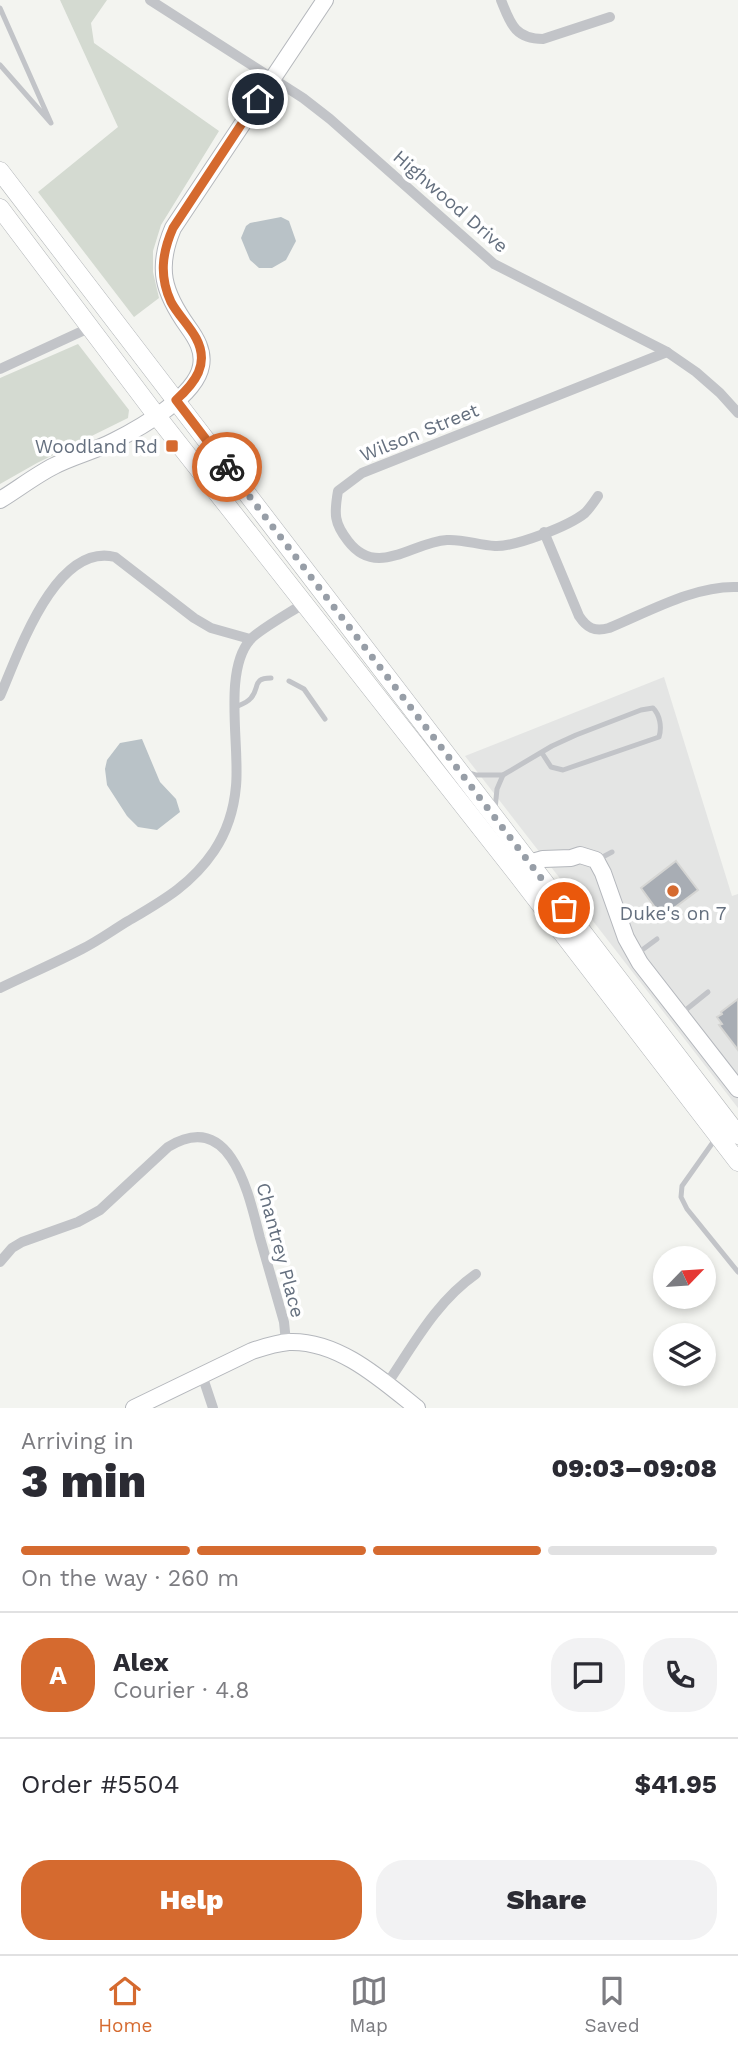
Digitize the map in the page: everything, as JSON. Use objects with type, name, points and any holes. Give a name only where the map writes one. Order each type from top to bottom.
[{"type":"main road","points":[[0,171],[738,1135]]},
{"type":"main road","points":[[0,208],[156,415],[466,808],[738,1162]]},
{"type":"street","name":"Highwood Drive","points":[[150,0],[303,98],[494,264],[667,352],[696,372],[738,413]]},
{"type":"street","points":[[0,500],[55,465],[113,442],[176,400],[196,379],[202,356],[196,338],[167,291],[163,272],[164,250],[173,228],[326,0]]},
{"type":"street","points":[[501,0],[511,24],[517,31],[533,39],[610,17]]},
{"type":"street","points":[[0,369],[89,328]]},
{"type":"street","name":"Wilson Street","points":[[598,496],[583,514],[511,545],[495,546],[446,540],[382,559],[371,558],[354,549],[338,528],[335,512],[338,491],[362,473],[667,352]]},
{"type":"street","points":[[544,533],[579,616],[591,629],[600,631],[609,628],[693,593],[738,587]]},
{"type":"street","points":[[0,696],[29,628],[45,599],[66,575],[93,556],[115,557],[203,623],[230,635],[250,639]]},
{"type":"street","points":[[0,988],[85,948],[177,892],[198,872],[215,849],[232,808],[236,786],[236,675],[241,656],[250,639],[303,604]]},
{"type":"street","points":[[529,863],[580,855],[596,860],[635,955],[738,1089]]},
{"type":"street","name":"Chantrey Place","points":[[0,1262],[12,1248],[22,1242],[78,1222],[100,1210],[179,1140],[205,1138],[218,1144],[228,1154],[244,1180],[284,1322],[286,1342]]},
{"type":"street","points":[[387,1384],[423,1329],[444,1303],[457,1288],[476,1274]]},
{"type":"street","points":[[134,1408],[253,1352],[286,1342],[311,1344],[354,1361],[416,1408]]},
{"type":"street","points":[[202,1375],[213,1408]]},
{"type":"lane","points":[[0,8],[51,123],[0,65]]},
{"type":"lane","points":[[235,707],[251,698],[258,681],[271,678]]},
{"type":"lane","points":[[289,681],[304,689],[325,719]]},
{"type":"lane","points":[[458,769],[476,775],[503,775],[542,753],[576,735],[641,710],[653,708],[659,719],[659,737],[571,768],[563,770],[551,767],[542,753]]},
{"type":"lane","points":[[494,816],[503,775]]},
{"type":"lane","points":[[596,860],[612,852]]},
{"type":"lane","points":[[635,955],[657,939]]},
{"type":"lane","points":[[680,1015],[708,992]]},
{"type":"lane","points":[[718,1135],[682,1186],[681,1197],[687,1209],[738,1272]]},
{"type":"shaded area","points":[[60,0],[107,0],[91,23],[94,43],[219,131],[161,225],[153,251],[153,272],[159,298],[134,317],[38,192],[118,127]]},
{"type":"shaded area","points":[[281,217],[289,221],[296,241],[286,260],[272,268],[259,268],[250,260],[241,238],[246,226]]},
{"type":"shaded area","points":[[78,344],[129,410],[128,418],[0,484],[0,378]]},
{"type":"shaded area","points":[[664,677],[732,896],[738,894],[738,1108],[465,756]]},
{"type":"shaded area","points":[[142,739],[160,782],[176,799],[180,812],[157,830],[138,827],[127,816],[107,785],[107,760],[120,743]]},
{"type":"building","points":[[676,861],[698,890],[662,917],[641,888]]},
{"type":"building","points":[[738,999],[738,1050],[719,1025],[722,1024],[717,1017]]},
{"type":"way so far","points":[[227,467],[564,908]]},
{"type":"place","name":"Woodland Rd","points":[[172,446]]},
{"type":"place","name":"Duke's on 7","points":[[673,891]]},
{"type":"route","points":[[227,467],[176,400],[196,379],[200,372],[202,356],[196,338],[167,291],[162,262],[173,228],[258,99]]}]
